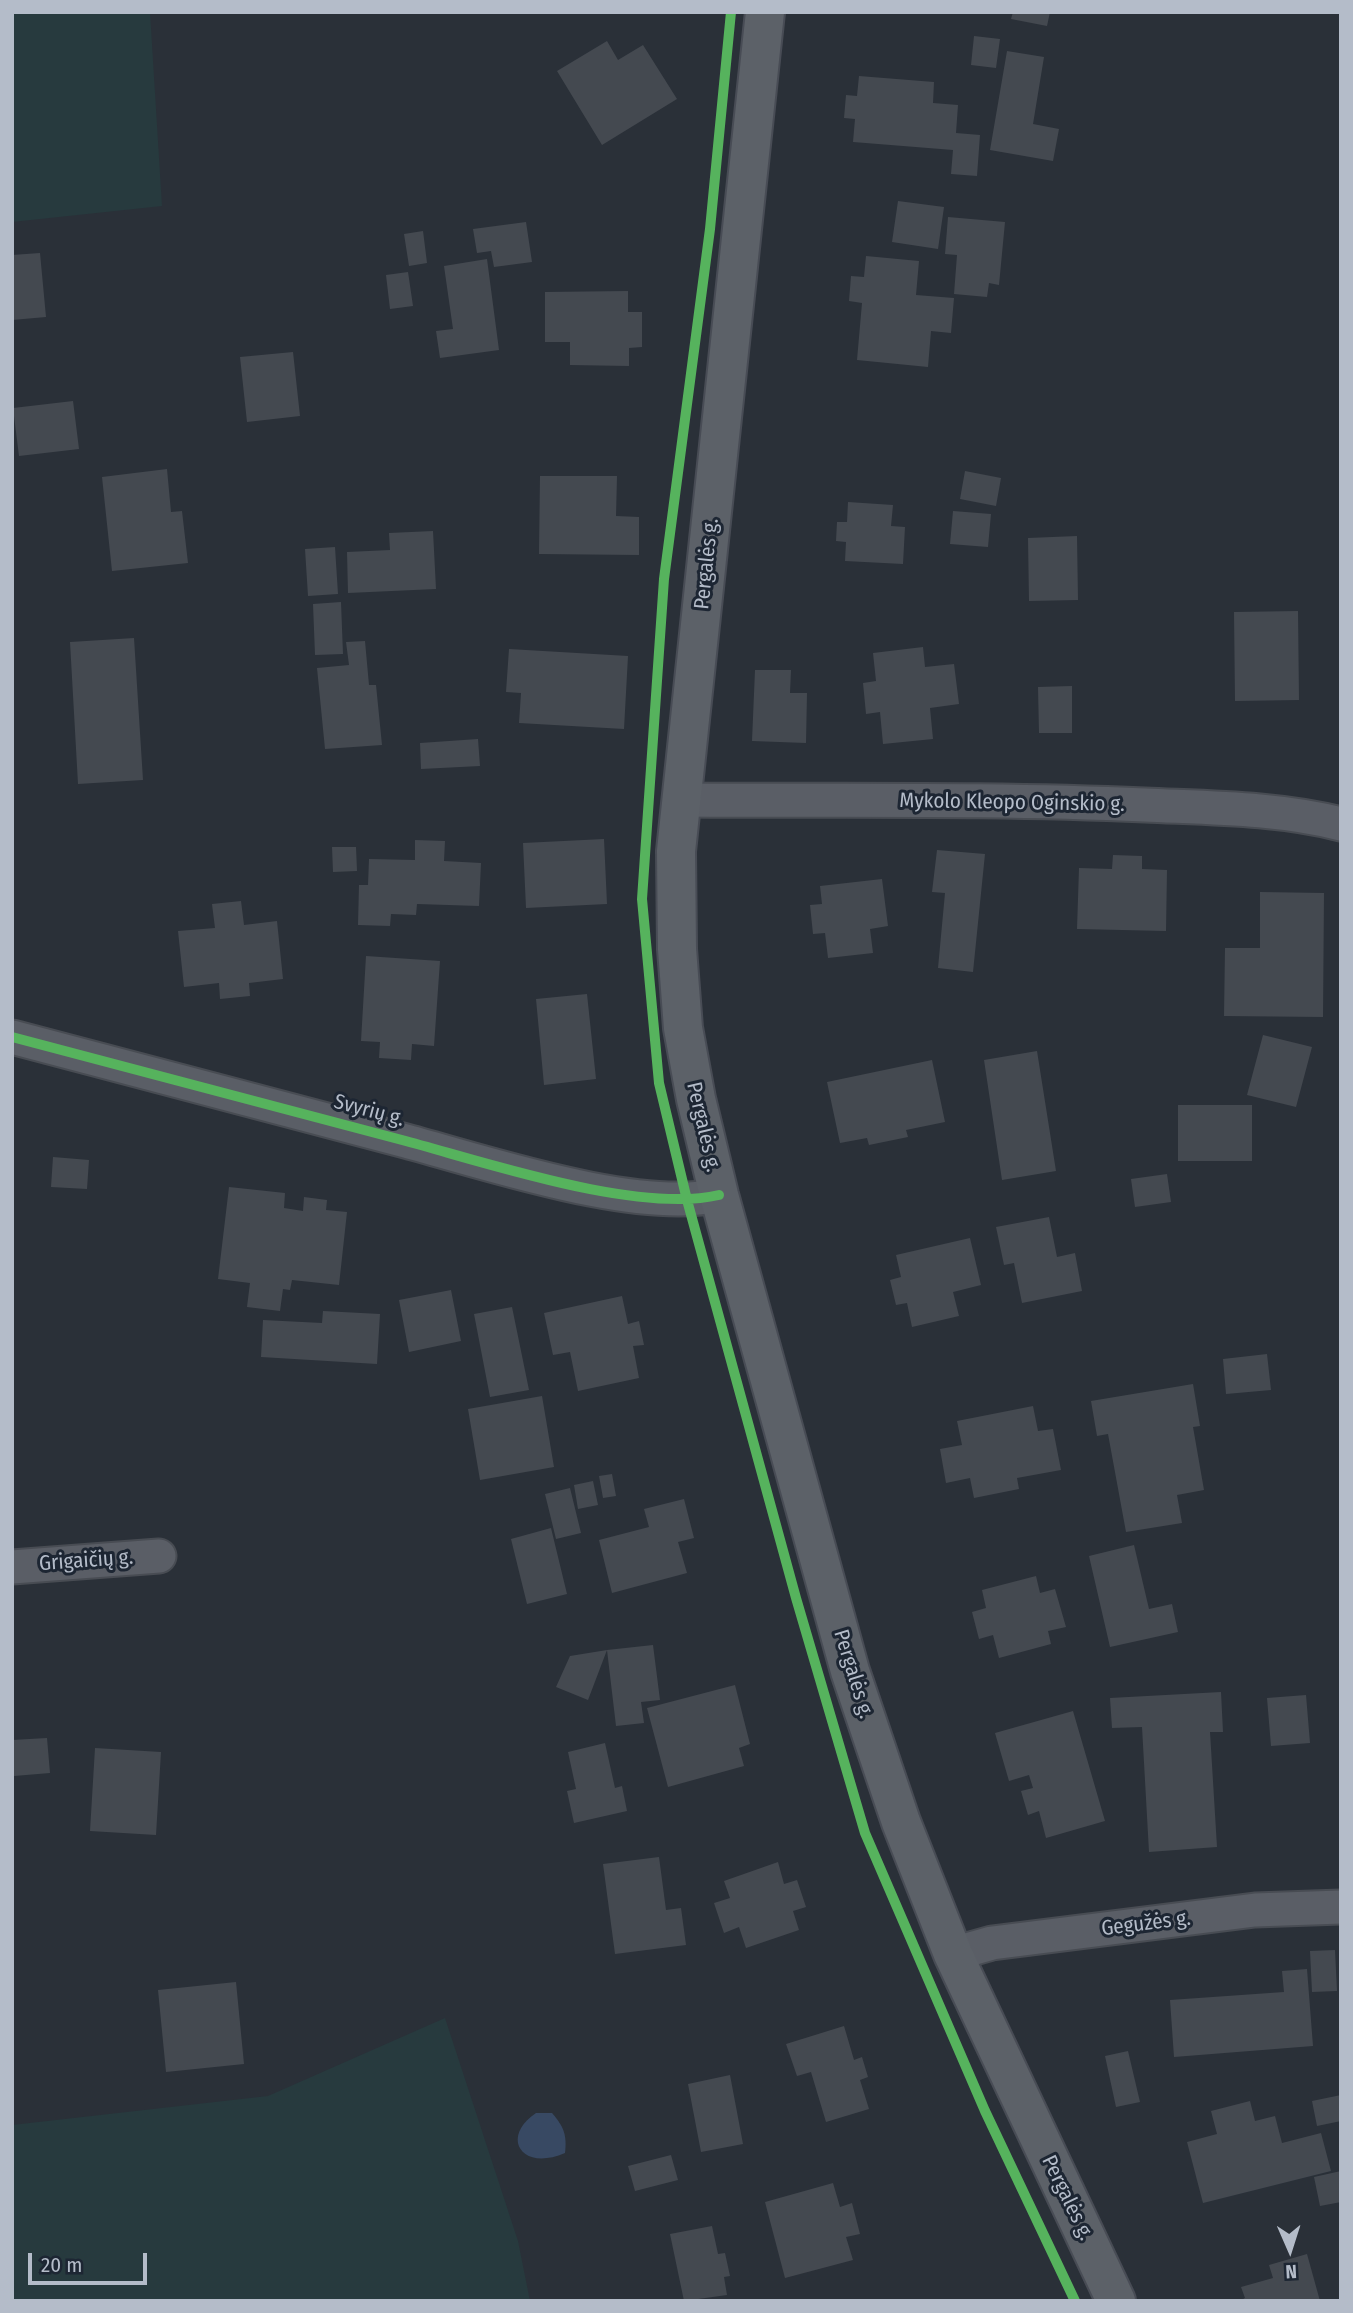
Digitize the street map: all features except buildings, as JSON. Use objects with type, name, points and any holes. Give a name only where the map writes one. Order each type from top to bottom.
[{"type":"main road","name":"Pergalės g.","points":[[765,12],[676,863],[677,949],[683,1028],[719,1195],[850,1671],[901,1822],[953,1954],[1115,2301]]},
{"type":"street","name":"Mykolo Kleopo Oginskio g.","points":[[682,800],[1099,803],[1228,809],[1320,818],[1341,824]]},
{"type":"street","name":"Svyrių g.","points":[[12,1037],[549,1179],[655,1198],[693,1201],[719,1195]]},
{"type":"street","name":"Grigaičių g.","points":[[12,1567],[159,1556]]},
{"type":"street","name":"Gegužės g.","points":[[953,1954],[992,1943],[1213,1915],[1341,1907]]},
{"type":"green space","points":[[12,12],[150,12],[162,206],[12,222]]},
{"type":"green space","points":[[445,2018],[518,2241],[530,2301],[12,2301],[12,2125],[268,2096]]},
{"type":"water","points":[[536,2113],[552,2113],[556,2118],[565,2136],[565,2153],[550,2158],[537,2158],[520,2149],[519,2132],[525,2122]]},
{"type":"cycle path","points":[[731,12],[710,229],[664,579],[642,899],[659,1083],[687,1200],[796,1598],[865,1833],[985,2111],[1075,2301]]},
{"type":"cycle path","points":[[12,1037],[561,1183],[647,1198],[685,1199],[719,1195]]}]
